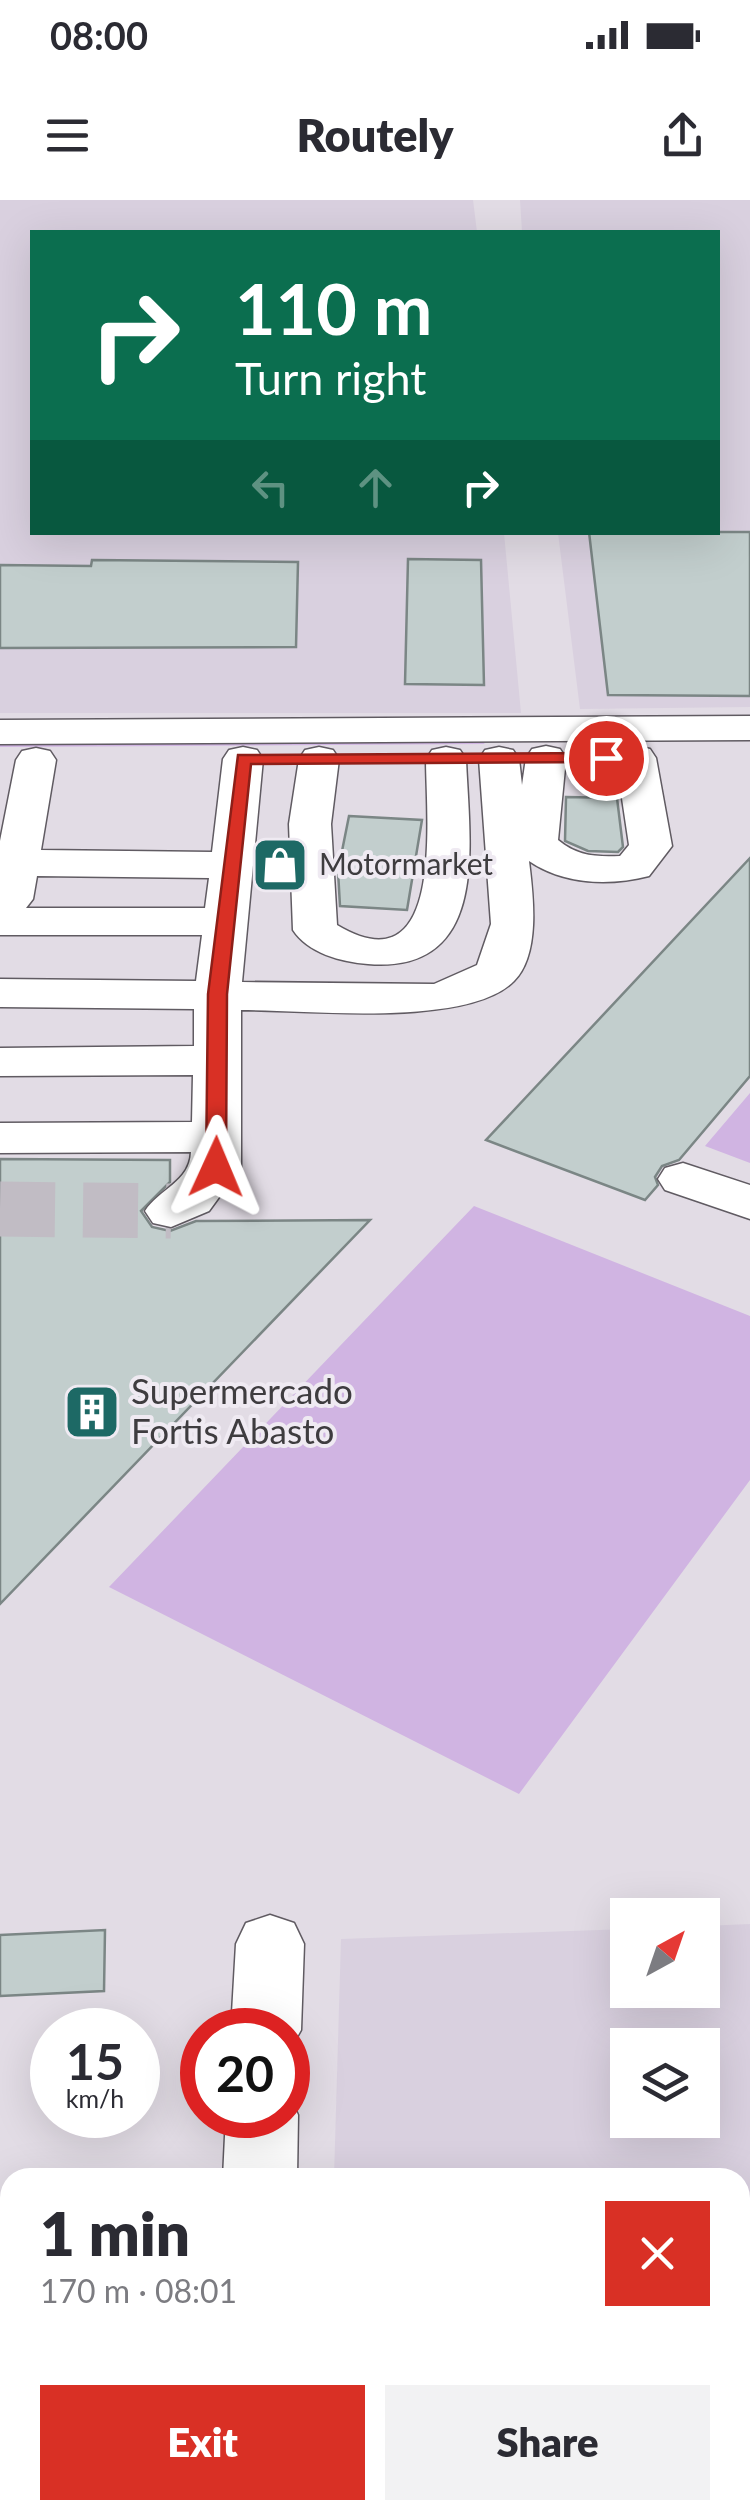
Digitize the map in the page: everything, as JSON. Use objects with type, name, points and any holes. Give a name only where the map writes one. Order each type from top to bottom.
[{"type":"main road","points":[[228,759],[262,747],[555,740],[750,728]]},
{"type":"main road","points":[[0,732],[750,744]]},
{"type":"main road","points":[[555,740],[536,842],[542,852],[559,861],[617,870],[634,867],[651,846],[636,758]]},
{"type":"main road","points":[[226,921],[2,934],[18,760],[499,758],[555,740],[636,758],[750,758]]},
{"type":"main road","points":[[318,759],[310,824],[315,930],[339,947],[390,951],[413,945],[430,932],[441,904],[447,821],[446,758]]},
{"type":"main road","points":[[0,993],[438,998],[469,988],[496,974],[513,924],[499,758]]},
{"type":"main road","points":[[171,1211],[190,1198],[216,1167],[218,994],[232,865],[228,759]]},
{"type":"main road","points":[[447,821],[504,823]]},
{"type":"main road","points":[[9,864],[232,865]]},
{"type":"main road","points":[[0,1062],[217,1060]]},
{"type":"main road","points":[[0,1138],[216,1137]]},
{"type":"main road","points":[[683,1179],[750,1203]]},
{"type":"main road","points":[[267,2008],[270,1944]]},
{"type":"main road","points":[[260,2168],[261,2138]]},
{"type":"shaded area","points":[[0,200],[473,200],[477,230],[30,230],[30,535],[504,535],[521,713],[0,713]]},
{"type":"shaded area","points":[[520,200],[750,200],[750,707],[580,709],[558,535],[720,535],[720,230],[522,230]]},
{"type":"shaded area","points":[[480,740],[485,744],[0,747],[0,744]]},
{"type":"shaded area","points":[[750,1093],[750,1163],[705,1146]]},
{"type":"shaded area","points":[[474,1206],[750,1316],[750,1480],[519,1794],[109,1587]]},
{"type":"shaded area","points":[[750,1924],[750,2168],[334,2168],[341,1939],[610,1930],[610,2008],[720,2008],[720,1925]]},
{"type":"building","points":[[750,532],[750,696],[608,695],[589,535]]},
{"type":"building","points":[[408,559],[481,560],[484,685],[405,684]]},
{"type":"building","points":[[92,560],[298,562],[296,647],[0,648],[0,565],[91,566]]},
{"type":"building","points":[[566,797],[617,798],[623,847],[618,852],[588,851],[565,841]]},
{"type":"building","points":[[349,816],[422,820],[407,910],[340,906],[338,871]]},
{"type":"building","points":[[750,858],[750,1076],[679,1160],[662,1166],[655,1177],[658,1185],[645,1200],[486,1140]]},
{"type":"building","name":"Supermercado Fortis Abasto","points":[[0,1159],[170,1160],[170,1182],[141,1211],[152,1227],[170,1231],[196,1221],[370,1220],[0,1604]]},
{"type":"building","points":[[105,1930],[104,1991],[0,1996],[0,1935]]},
{"type":"tunnel","points":[[0,1209],[171,1211]]},
{"type":"place","name":"Motormarket","points":[[280,865]]},
{"type":"place","name":"Supermercado Fortis Abasto","points":[[92,1412]]},
{"type":"route","points":[[216,1167],[218,994],[244,759],[606,758]]}]
